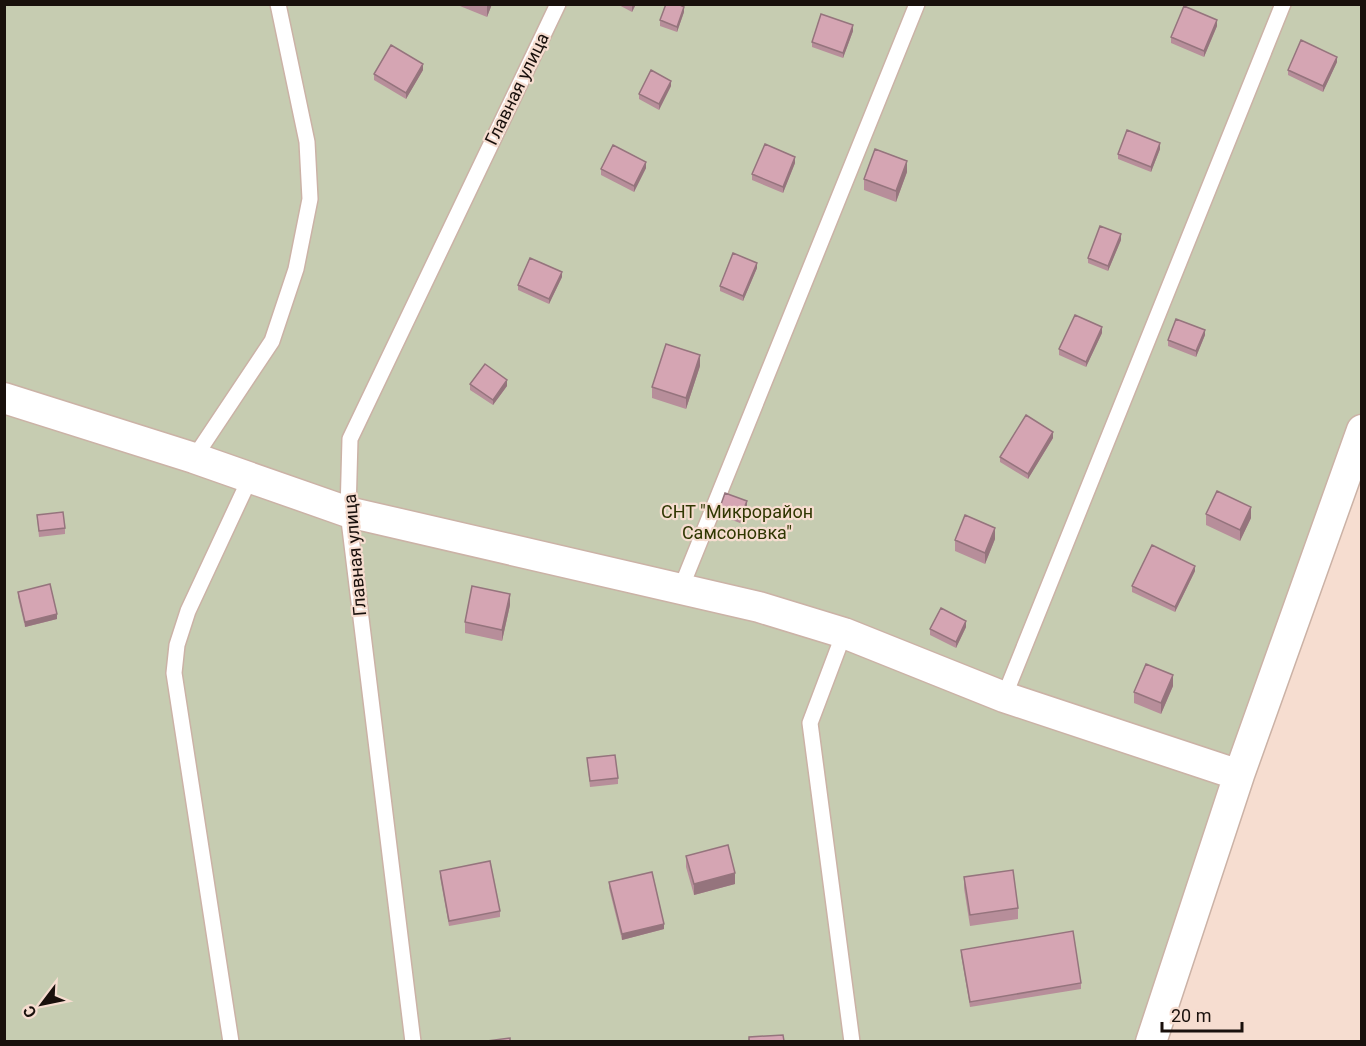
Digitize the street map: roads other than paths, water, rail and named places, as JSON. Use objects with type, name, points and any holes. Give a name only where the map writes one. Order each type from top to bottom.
[{"type":"street","points":[[4,398],[194,458],[348,512],[759,607],[844,633],[1004,697],[1239,775]]},
{"type":"street","points":[[1151,1041],[1239,775],[1362,430]]},
{"type":"lane","points":[[194,458],[272,341],[296,269],[310,199],[307,142],[278,4]]},
{"type":"lane","name":"Главная улица","points":[[413,1041],[348,512],[350,439],[558,4]]},
{"type":"lane","points":[[681,588],[917,4]]},
{"type":"lane","points":[[1004,697],[1283,4]]},
{"type":"lane","points":[[231,1041],[174,673],[177,645],[188,611],[250,478]]},
{"type":"lane","points":[[844,633],[810,723],[852,1041]]},
{"type":"park label","name":"СНТ \"Микрорайон Самсоновка\"","points":[[737,522]]}]
